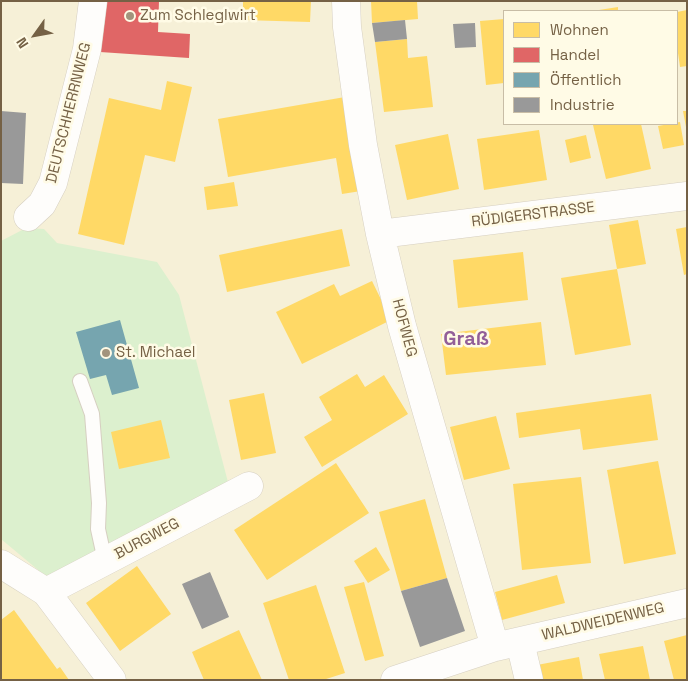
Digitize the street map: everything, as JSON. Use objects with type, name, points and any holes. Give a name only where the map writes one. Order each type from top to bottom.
[{"type":"street","name":"DEUTSCHHERRNWEG","points":[[28,217],[42,204],[53,183],[87,49],[93,1]]},
{"type":"street","name":"HOFWEG","points":[[346,1],[347,27],[363,145],[380,234],[402,326],[507,644]]},
{"type":"street","name":"RÜDIGERSTRASSE","points":[[380,234],[687,196]]},
{"type":"street","name":"BURGWEG","points":[[46,592],[249,486]]},
{"type":"street","points":[[1,564],[46,592],[112,680]]},
{"type":"street","name":"WALDWEIDENWEG","points":[[395,680],[507,644],[687,603]]},
{"type":"street","points":[[507,644],[529,680]]},
{"type":"lane","points":[[80,381],[92,414],[99,503],[98,529],[105,561]]},
{"type":"shaded area","name":"Graß","points":[[1,1],[687,1],[687,680],[1,680]]},
{"type":"green space","points":[[26,228],[44,229],[57,243],[157,262],[179,295],[229,486],[49,579],[1,539],[1,241]]},
{"type":"building: Wohnen","points":[[243,1],[311,1],[310,22],[243,20]]},
{"type":"building: Wohnen","points":[[371,1],[417,1],[418,19],[372,23]]},
{"type":"building: Wohnen","points":[[618,7],[618,10],[599,10]]},
{"type":"building: Wohnen","points":[[687,10],[687,66],[680,67],[678,53],[678,12]]},
{"type":"building: Wohnen","points":[[503,19],[503,83],[486,85],[480,21]]},
{"type":"building: Wohnen","points":[[407,39],[408,58],[427,56],[433,107],[384,112],[375,42]]},
{"type":"building: Wohnen","points":[[167,81],[192,87],[175,162],[145,155],[124,245],[78,234],[109,98],[161,110]]},
{"type":"building: Wohnen","points":[[345,97],[361,191],[342,194],[336,158],[228,177],[218,119]]},
{"type":"building: Wohnen","points":[[683,111],[687,111],[687,127],[686,127]]},
{"type":"building: Wohnen","points":[[680,122],[684,145],[663,149],[658,126],[678,125]]},
{"type":"building: Wohnen","points":[[593,125],[641,125],[651,169],[606,179]]},
{"type":"building: Wohnen","points":[[539,130],[547,180],[484,190],[477,139]]},
{"type":"building: Wohnen","points":[[448,134],[459,189],[407,200],[395,145]]},
{"type":"building: Wohnen","points":[[586,135],[591,158],[570,163],[565,140]]},
{"type":"building: Wohnen","points":[[234,182],[238,206],[207,210],[204,187]]},
{"type":"building: Wohnen","points":[[638,220],[646,264],[617,269],[609,225]]},
{"type":"building: Wohnen","points":[[687,227],[687,274],[684,275],[676,229]]},
{"type":"building: Wohnen","points":[[342,229],[350,266],[227,292],[219,255]]},
{"type":"building: Wohnen","points":[[523,252],[528,300],[458,308],[453,260]]},
{"type":"building: Wohnen","points":[[617,269],[631,345],[575,355],[561,278]]},
{"type":"building: Wohnen","points":[[372,281],[391,320],[302,364],[276,312],[334,284],[340,296]]},
{"type":"building: Wohnen","points":[[541,322],[546,365],[446,375],[441,334]]},
{"type":"building: Wohnen","points":[[357,374],[365,387],[384,375],[408,414],[322,467],[304,437],[332,420],[319,397]]},
{"type":"building: Wohnen","points":[[264,393],[276,453],[241,460],[229,400]]},
{"type":"building: Wohnen","points":[[651,394],[658,440],[583,450],[580,429],[519,438],[516,413]]},
{"type":"building: Wohnen","points":[[496,416],[510,469],[464,480],[450,427]]},
{"type":"building: Wohnen","points":[[161,420],[170,458],[119,469],[111,432]]},
{"type":"building: Wohnen","points":[[658,461],[676,554],[624,564],[607,470]]},
{"type":"building: Wohnen","points":[[336,463],[369,513],[267,580],[234,530]]},
{"type":"building: Wohnen","points":[[581,477],[591,563],[522,570],[513,484]]},
{"type":"building: Wohnen","points":[[425,499],[447,578],[401,591],[379,512]]},
{"type":"building: Wohnen","points":[[376,547],[390,570],[368,583],[354,561]]},
{"type":"building: Wohnen","points":[[137,566],[171,614],[120,651],[86,603]]},
{"type":"building: Wohnen","points":[[557,575],[565,603],[502,620],[495,592]]},
{"type":"building: Wohnen","points":[[364,582],[384,656],[365,661],[344,587]]},
{"type":"building: Wohnen","points":[[316,585],[345,673],[323,680],[289,680],[263,603]]},
{"type":"building: Wohnen","points":[[14,610],[57,669],[60,667],[69,680],[2,680],[1,620]]},
{"type":"building: Wohnen","points":[[239,630],[262,680],[204,680],[192,652]]},
{"type":"building: Wohnen","points":[[687,635],[687,680],[674,680],[664,641]]},
{"type":"building: Wohnen","points":[[643,646],[650,680],[605,680],[599,654]]},
{"type":"building: Wohnen","points":[[579,657],[583,680],[540,680],[537,665]]},
{"type":"building: Handel","name":"Zum Schleglwirt","points":[[102,1],[159,1],[158,32],[190,34],[189,58],[100,52]]},
{"type":"building: Öffentlich","name":"St. Michael","points":[[120,320],[139,388],[112,395],[106,375],[90,379],[76,332]]},
{"type":"building: Industrie","points":[[405,20],[407,39],[375,42],[372,23]]},
{"type":"building: Industrie","points":[[475,23],[476,47],[455,48],[453,24]]},
{"type":"building: Industrie","points":[[1,111],[26,113],[23,184],[1,183]]},
{"type":"building: Industrie","points":[[210,572],[229,617],[202,629],[182,584]]},
{"type":"building: Industrie","points":[[447,578],[465,631],[420,647],[401,591]]},
{"type":"place","name":"Zum Schleglwirt","points":[[130,16]]},
{"type":"place","name":"St. Michael","points":[[106,353]]},
{"type":"district","name":"Graß","points":[[466,340]]}]
